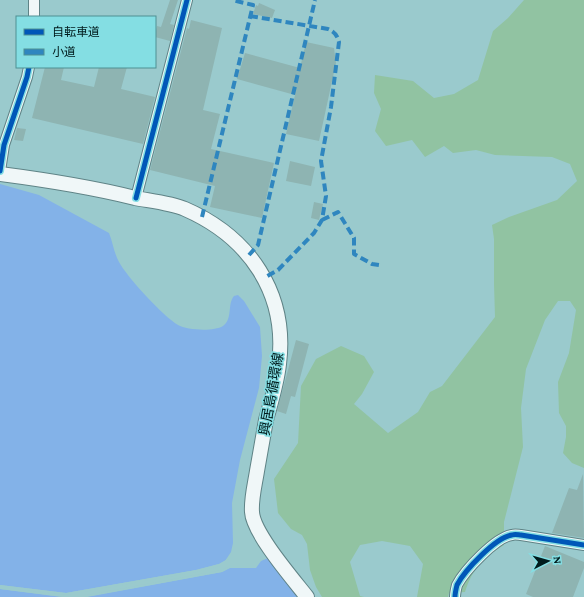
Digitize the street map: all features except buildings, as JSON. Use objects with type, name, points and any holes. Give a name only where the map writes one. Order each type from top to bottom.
[{"type":"main road","name":"興居島循環線","points":[[0,173],[66,183],[183,208],[218,227],[242,247],[256,265],[264,278],[274,301],[278,315],[280,346],[275,386],[266,421],[254,487],[252,513],[257,528],[269,547],[307,597]]},
{"type":"street","points":[[34,0],[34,16]]},
{"type":"street","points":[[136,198],[187,0]]},
{"type":"street","points":[[0,173],[4,145],[29,68]]},
{"type":"street","points":[[455,597],[456,587],[463,576],[489,548],[501,539],[512,535],[522,535],[584,544]]},
{"type":"green space","points":[[524,0],[584,0],[584,468],[572,463],[563,453],[566,437],[566,426],[559,413],[558,382],[569,353],[576,310],[570,301],[558,301],[545,320],[526,369],[521,408],[523,447],[504,522],[504,545],[490,554],[475,570],[465,592],[449,593],[448,597],[417,597],[423,564],[410,546],[382,541],[360,545],[350,562],[360,596],[364,597],[322,597],[316,587],[310,570],[307,544],[302,535],[291,529],[278,513],[274,479],[298,443],[301,386],[316,359],[341,346],[364,356],[374,372],[362,394],[354,404],[388,433],[418,412],[430,392],[442,386],[495,317],[494,239],[492,225],[509,217],[557,200],[577,181],[570,164],[552,157],[495,155],[476,150],[453,153],[444,146],[425,157],[412,140],[386,146],[375,131],[381,109],[374,93],[375,75],[413,81],[434,98],[454,94],[478,80],[493,31],[508,18]]},
{"type":"water","points":[[0,184],[39,195],[109,233],[116,255],[123,269],[155,305],[178,325],[200,330],[219,328],[223,326],[229,316],[232,299],[234,296],[238,295],[244,301],[260,327],[262,356],[259,388],[240,460],[232,503],[233,543],[231,552],[225,561],[196,570],[66,593],[0,585]]},
{"type":"water","points":[[268,558],[298,597],[87,597],[222,572],[230,568],[256,568],[261,561]]},
{"type":"water","points":[[0,589],[62,597],[0,597]]},
{"type":"pier","points":[[229,558],[220,566],[196,572],[66,595],[15,589],[62,595],[64,597],[0,589],[0,585],[66,593],[196,570],[219,564]]},
{"type":"pier","points":[[229,566],[233,566],[222,572],[85,597],[87,595],[222,570]]},
{"type":"marked path","points":[[202,217],[253,5],[232,0]]},
{"type":"marked path","points":[[249,255],[258,245],[315,0]]},
{"type":"marked path","points":[[250,16],[328,29],[335,34],[339,42],[331,107],[321,161],[326,196],[322,220],[314,233],[278,270],[264,278]]},
{"type":"marked path","points":[[322,220],[338,212],[354,238],[354,254],[372,264],[379,265]]},
{"type":"cycle path","points":[[136,198],[187,0]]},
{"type":"cycle path","points":[[0,171],[4,145],[29,68]]},
{"type":"cycle path","points":[[455,597],[457,585],[467,571],[482,555],[505,537],[521,535],[584,545]]}]
